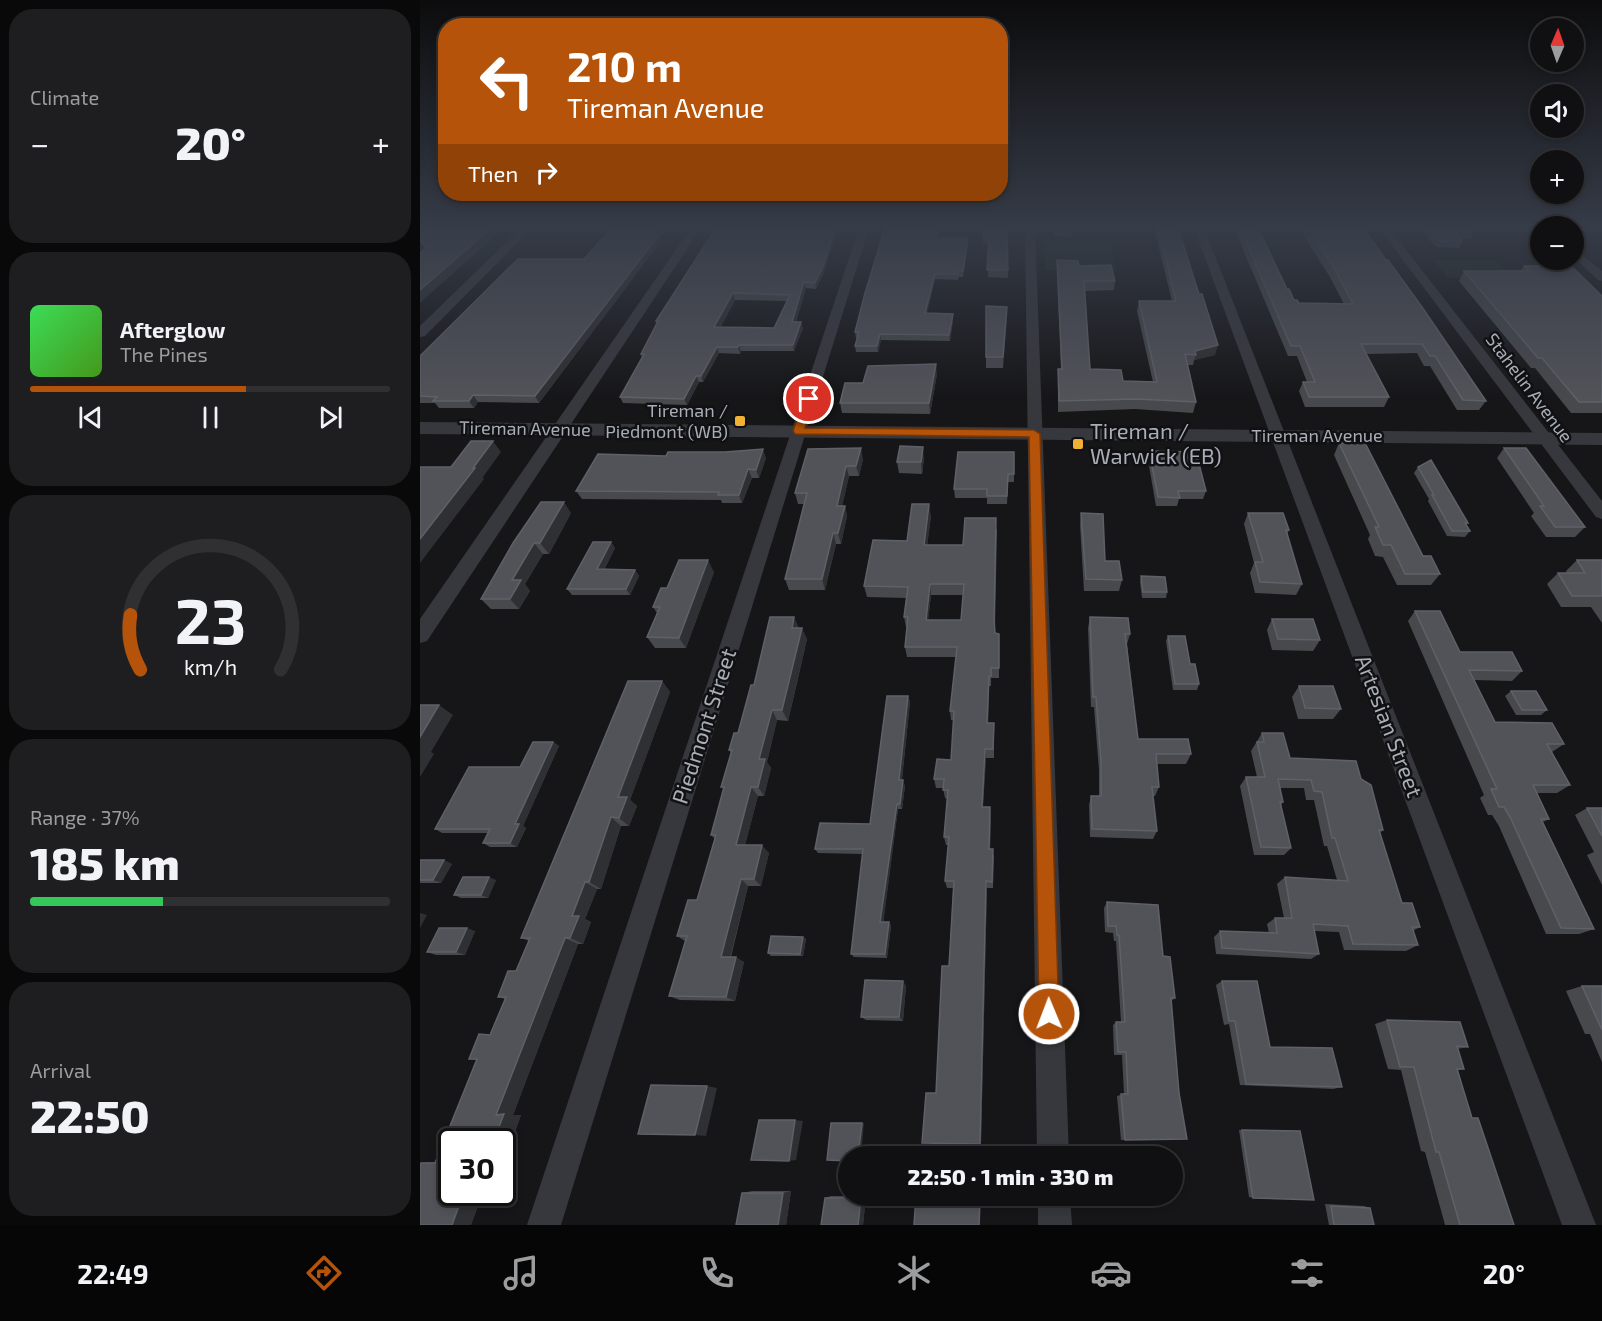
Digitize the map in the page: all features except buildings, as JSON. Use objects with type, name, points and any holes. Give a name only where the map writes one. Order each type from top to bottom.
[{"type":"street","points":[[420,333],[469,285]]},
{"type":"street","points":[[420,635],[657,285]]},
{"type":"street","name":"Piedmont Street","points":[[544,1225],[845,285]]},
{"type":"street","points":[[1031,285],[1053,1146]]},
{"type":"street","name":"Artesian Street","points":[[1221,285],[1579,1225]]},
{"type":"street","name":"Stahelin Avenue","points":[[1428,285],[1602,513]]},
{"type":"street","name":"Tireman Avenue","points":[[420,428],[1602,439]]},
{"type":"street","points":[[1054,1206],[1055,1225]]},
{"type":"place","name":"Tireman / Piedmont (WB)","points":[[740,421]]},
{"type":"place","name":"Tireman / Warwick (EB)","points":[[1078,444]]},
{"type":"route","points":[[809,399],[798,431],[1034,434],[1049,1014]]}]
